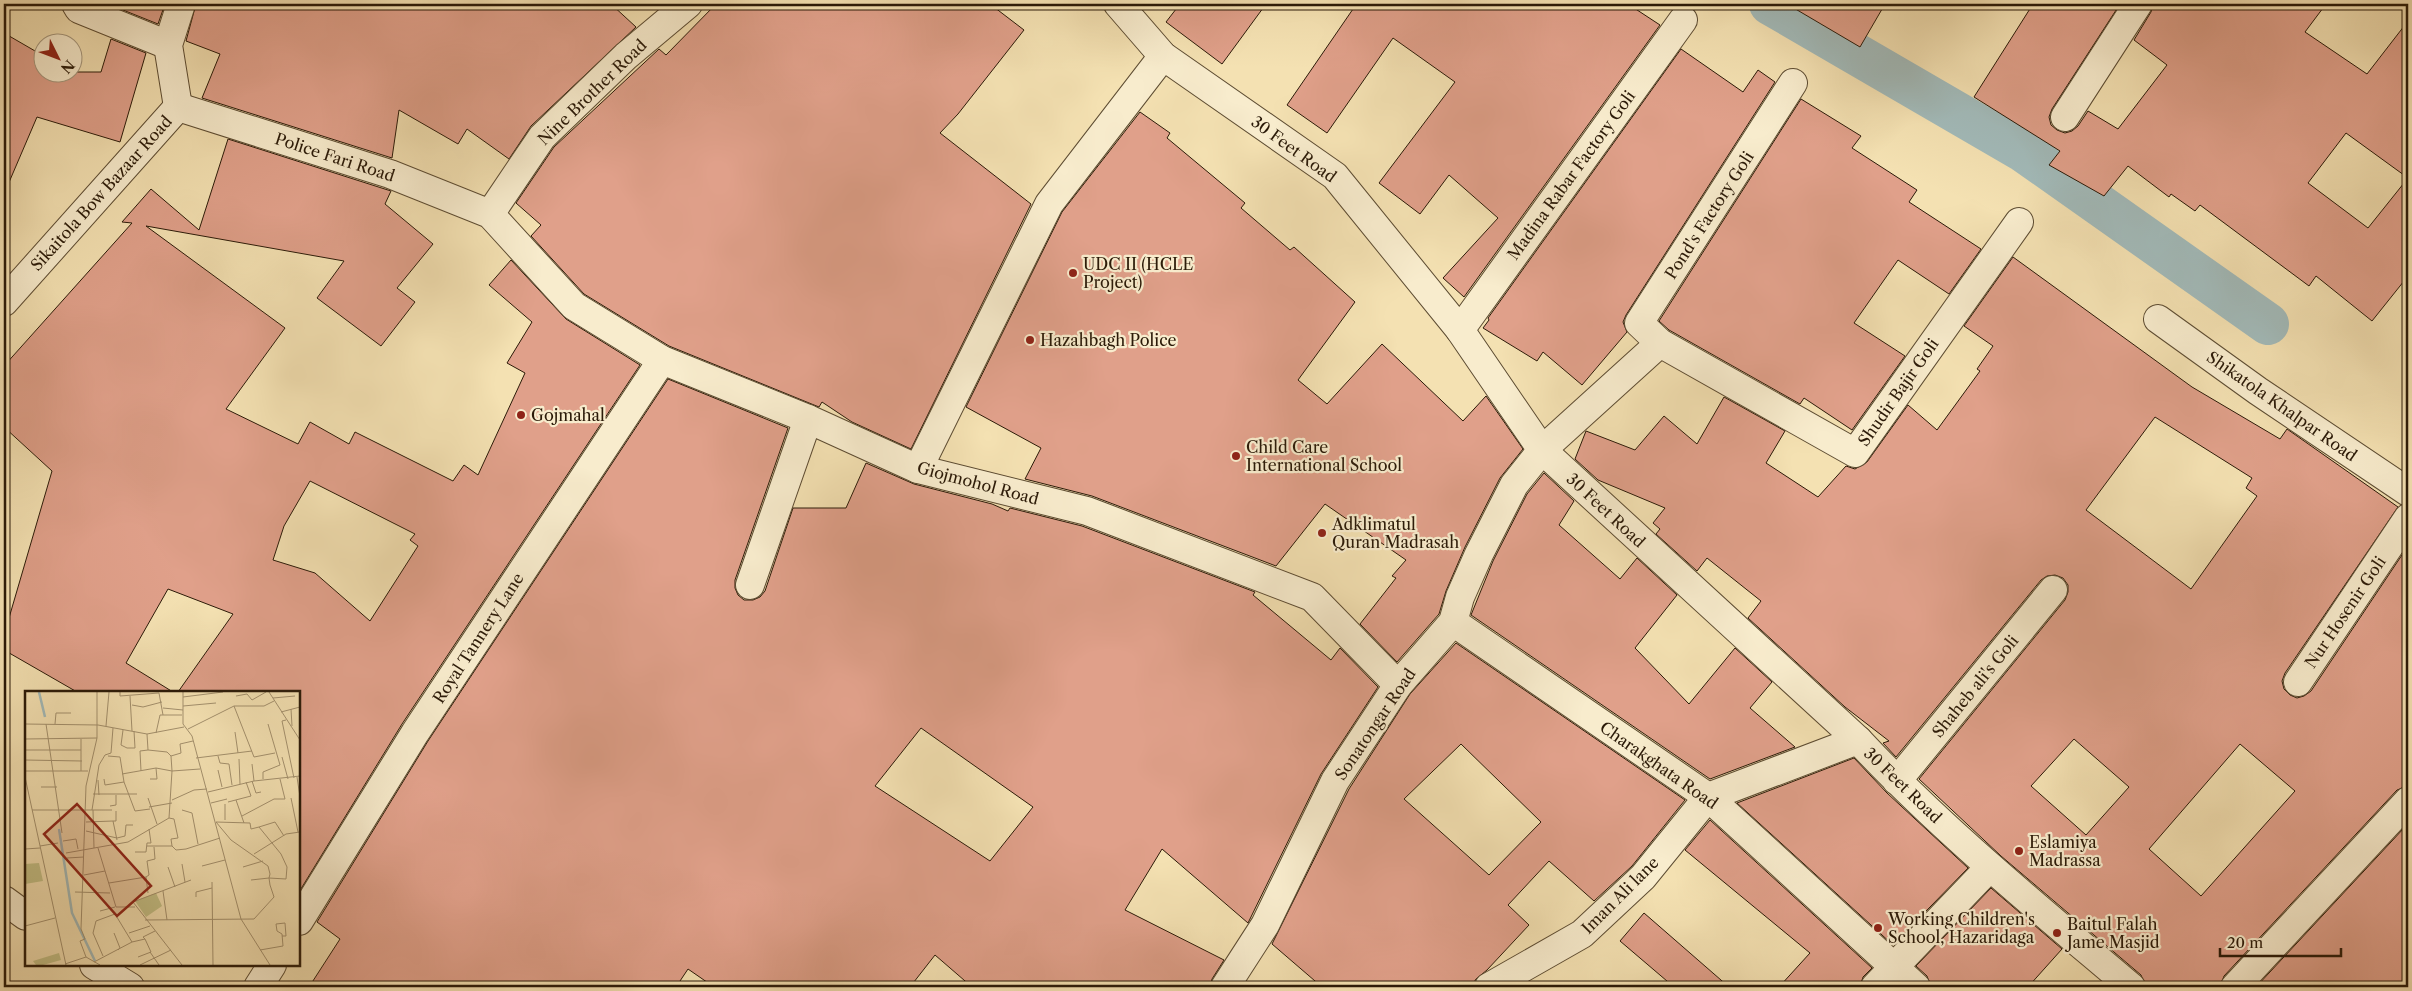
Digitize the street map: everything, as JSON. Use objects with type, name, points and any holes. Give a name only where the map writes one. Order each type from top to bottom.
[{"type":"street","points":[[76,4],[79,9],[168,45]]},
{"type":"street","points":[[178,107],[168,45],[181,4]]},
{"type":"street","name":"Nine Brother Road","points":[[490,214],[542,137],[626,56],[688,4]]},
{"type":"street","name":"30 Feet Road","points":[[1118,4],[1164,56],[1335,176],[1460,330],[1542,450],[1858,740],[1897,781],[1990,867],[2132,987]]},
{"type":"street","points":[[2065,117],[2138,4]]},
{"type":"street","name":"Madina Rabar Factory Goli","points":[[1460,330],[1683,20]]},
{"type":"street","points":[[918,469],[1049,204],[1164,56]]},
{"type":"street","name":"Pond's Factory Goli","points":[[1660,343],[1639,323],[1793,83]]},
{"type":"street","name":"Police Fari Road","points":[[178,107],[390,174],[490,214]]},
{"type":"street","name":"Sikaitola Bow Bazaar Road","points":[[4,302],[178,107]]},
{"type":"street","name":"Giojmohol Road","points":[[490,214],[574,306],[662,360],[808,419],[918,469],[1087,511],[1312,597],[1398,685]]},
{"type":"street","name":"Shudir Bajir Goli","points":[[1660,343],[1855,453],[2019,222]]},
{"type":"street","name":"Shikatola Khalpar Road","points":[[2158,319],[2258,391],[2408,492]]},
{"type":"street","name":"Sonatongar Road","points":[[1225,987],[1265,925],[1335,781],[1398,685],[1453,622],[1460,597],[1479,554],[1514,485],[1542,450],[1660,343]]},
{"type":"street","name":"Royal Tannery Lane","points":[[300,919],[415,733],[662,360]]},
{"type":"street","points":[[750,585],[808,419]]},
{"type":"street","name":"Nur Hosenir Goli","points":[[2298,682],[2408,518]]},
{"type":"street","name":"Shaheb ali's Goli","points":[[1897,781],[2053,590]]},
{"type":"street","name":"Charakghata Road","points":[[1453,622],[1708,797],[1916,987]]},
{"type":"street","points":[[1708,797],[1858,740]]},
{"type":"street","name":"Iman Ali lane","points":[[1489,987],[1582,934],[1643,877],[1708,797]]},
{"type":"street","points":[[2236,987],[2408,801]]},
{"type":"street","points":[[1875,987],[1893,966],[1990,867]]},
{"type":"street","points":[[4,900],[25,915]]},
{"type":"street","points":[[96,966],[130,987]]},
{"type":"street","points":[[258,987],[271,966]]},
{"type":"building","points":[[108,4],[165,4],[158,24]]},
{"type":"building","points":[[196,4],[611,4],[636,27],[531,126],[509,159],[467,129],[458,144],[399,110],[392,158],[202,98],[220,54],[186,41]]},
{"type":"building","points":[[716,4],[990,4],[1024,30],[958,114],[940,133],[1031,204],[911,449],[852,422],[822,402],[819,407],[669,346],[584,294],[531,236],[541,225],[516,203],[554,147],[659,49],[666,55]]},
{"type":"building","points":[[1180,4],[1266,4],[1222,64],[1166,22]]},
{"type":"building","points":[[1345,4],[1628,4],[1660,25],[1464,297],[1443,278],[1498,218],[1449,175],[1420,214],[1379,183],[1455,82],[1393,38],[1327,133],[1287,105],[1353,9]]},
{"type":"building","points":[[1787,4],[1885,4],[1860,47]]},
{"type":"building","points":[[2033,4],[2120,4],[2052,109],[2049,117],[2051,125],[2065,133],[2072,131],[2078,126],[2088,111],[2118,129],[2167,65],[2134,40],[2151,12],[2153,4],[2326,4],[2305,32],[2367,74],[2408,21],[2408,178],[2408,276],[2372,321],[2316,276],[2309,286],[2200,205],[2195,211],[2171,194],[2169,197],[2128,166],[2104,196],[2049,165],[2060,151],[1974,97]],"holes":[[[2346,133],[2408,178],[2368,228],[2308,183]]]},
{"type":"building","points":[[4,33],[32,49],[32,82],[82,82],[82,72],[101,72],[111,39],[146,53],[120,142],[37,117],[4,194]]},
{"type":"building","points":[[1681,49],[1743,92],[1758,70],[1775,82],[1626,315],[1623,322],[1627,332],[1582,385],[1543,352],[1537,361],[1483,328],[1489,320],[1488,318]]},
{"type":"building","points":[[1801,99],[1861,136],[1852,148],[1917,190],[1909,202],[1981,249],[1949,294],[1898,260],[1854,323],[1905,356],[1852,430],[1804,398],[1800,404],[1669,330],[1659,321]]},
{"type":"building","points":[[1140,112],[1170,133],[1167,138],[1245,203],[1241,208],[1290,250],[1294,247],[1355,302],[1298,380],[1327,404],[1382,344],[1463,421],[1486,396],[1523,449],[1500,478],[1465,547],[1446,591],[1439,614],[1397,662],[1360,624],[1396,578],[1392,576],[1406,560],[1325,504],[1276,566],[1092,496],[1025,479],[1041,448],[966,407],[1062,212]]},
{"type":"building","points":[[228,139],[391,191],[385,204],[433,244],[397,288],[415,302],[381,346],[317,298],[344,261],[146,226],[285,328],[226,409],[298,444],[310,422],[349,444],[355,432],[453,481],[464,465],[478,475],[525,373],[507,363],[532,322],[489,285],[511,260],[566,319],[640,365],[402,724],[300,890],[300,691],[179,691],[233,614],[168,589],[126,663],[171,691],[75,691],[4,650],[4,635],[52,471],[4,427],[4,366],[132,223],[122,222],[151,189],[199,230]],"holes":[[[310,481],[415,534],[410,540],[418,546],[370,621],[315,573],[273,560],[284,526]]]},
{"type":"building","points":[[2013,257],[2192,387],[2280,439],[2287,429],[2398,507],[2285,673],[2282,681],[2284,689],[2290,695],[2297,698],[2311,691],[2408,546],[2408,786],[2397,790],[2224,976],[2220,987],[2146,987],[2141,975],[2001,856],[1919,779],[2065,600],[2068,585],[2063,578],[2055,575],[2047,576],[2041,580],[1896,757],[1883,743],[1889,741],[1845,707],[1748,618],[1761,601],[1707,558],[1697,571],[1656,534],[1660,529],[1653,523],[1665,508],[1598,480],[1575,459],[1586,431],[1635,450],[1664,416],[1697,444],[1724,397],[1785,431],[1766,463],[1818,497],[1846,466],[1855,469],[1867,462],[1908,405],[1937,430],[1980,371],[1977,369],[1993,346],[1964,326]],"holes":[[[2155,417],[2252,478],[2246,488],[2257,496],[2191,589],[2086,510]],[[2074,739],[2129,787],[2086,835],[2031,786]],[[2240,744],[2295,791],[2201,896],[2149,849]]]},
{"type":"building","points":[[668,379],[788,428],[735,580],[735,588],[738,595],[744,600],[753,600],[760,597],[765,591],[793,508],[846,508],[866,463],[914,484],[992,504],[1008,511],[1010,508],[1082,526],[1255,592],[1253,595],[1331,660],[1340,648],[1378,687],[1321,774],[1248,923],[1162,849],[1125,910],[1224,960],[1212,979],[1210,987],[972,987],[935,955],[910,987],[714,987],[688,969],[676,987],[309,987],[340,939],[317,922],[428,741]],"holes":[[[921,728],[1033,807],[990,861],[875,786]]]},
{"type":"building","points":[[1544,473],[1574,501],[1559,525],[1620,579],[1637,558],[1677,595],[1635,648],[1689,704],[1735,648],[1772,682],[1750,708],[1795,747],[1710,779],[1471,615],[1493,561],[1527,494]]},
{"type":"building","points":[[1456,643],[1685,800],[1632,866],[1594,901],[1549,861],[1508,905],[1529,925],[1487,970],[1476,979],[1471,987],[1322,987],[1272,944],[1349,789],[1410,694]],"holes":[[[1461,744],[1541,822],[1489,875],[1404,799]]]},
{"type":"building","points":[[1854,758],[1887,793],[1968,868],[1893,945],[1737,803]]},
{"type":"building","points":[[1710,820],[1872,968],[1863,977],[1860,987],[1779,987],[1810,953],[1685,850]]},
{"type":"building","points":[[2404,828],[2408,837],[2408,987],[2256,987]]},
{"type":"building","points":[[1991,888],[2062,949],[2028,987],[1931,987],[1927,976],[1916,966]]},
{"type":"building","points":[[1644,913],[1729,987],[1674,987],[1620,941]]},
{"type":"waterway","points":[[1770,4],[2023,151],[2268,324]]},
{"type":"place","name":"UDC II (HCLE Project)","points":[[1073,273]]},
{"type":"place","name":"Hazahbagh Police","points":[[1030,340]]},
{"type":"place","name":"Gojmahal","points":[[521,415]]},
{"type":"place","name":"Child Care International School","points":[[1236,456]]},
{"type":"place","name":"Adklimatul Quran Madrasah","points":[[1322,533]]},
{"type":"place","name":"Eslamiya Madrassa","points":[[2019,851]]},
{"type":"place","name":"Working Children's School, Hazaridaga","points":[[1878,928]]},
{"type":"place","name":"Baitul Falah Jame Masjid","points":[[2057,933]]}]
